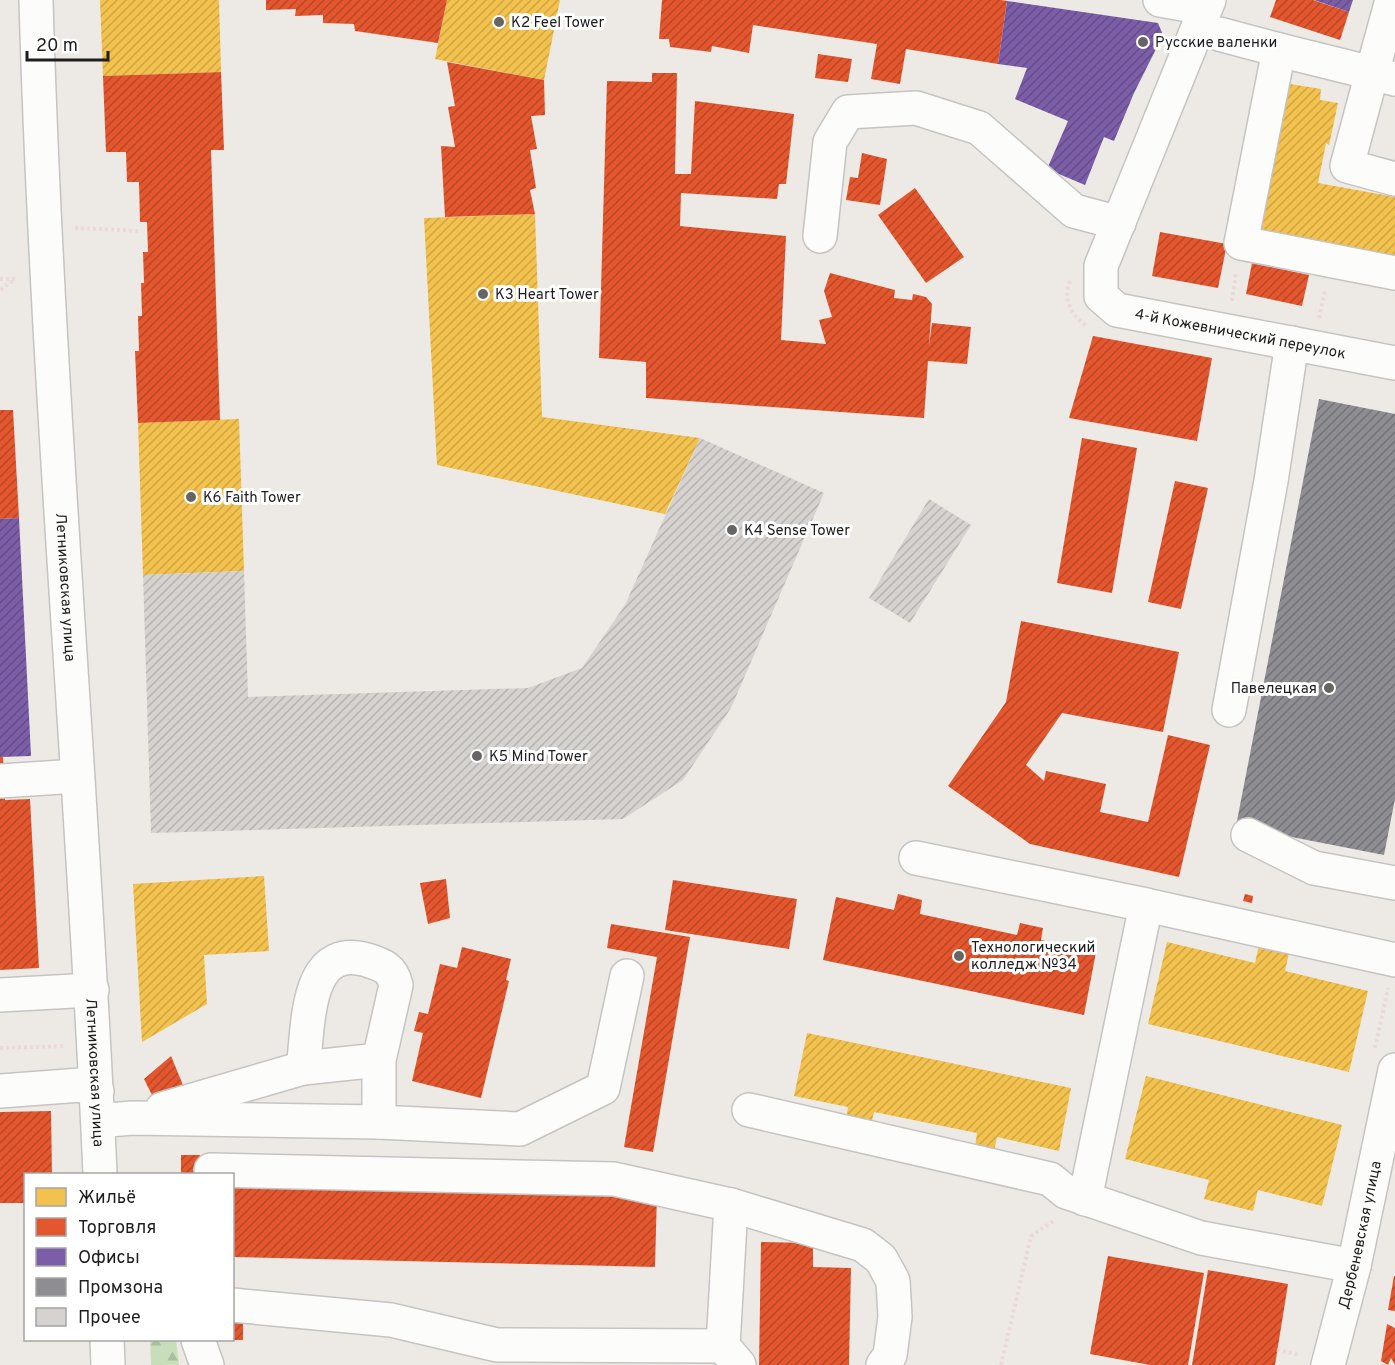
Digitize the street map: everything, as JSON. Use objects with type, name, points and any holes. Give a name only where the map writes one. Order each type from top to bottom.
[{"type":"street","name":"Летниковская улица","points":[[36,0],[51,382],[92,990],[100,1173]]},
{"type":"street","points":[[1160,0],[1211,14],[1279,50],[1384,76]]},
{"type":"street","points":[[1392,0],[1384,76],[1347,166],[1395,179]]},
{"type":"street","points":[[1086,281],[1101,267],[1211,14]]},
{"type":"street","points":[[1279,50],[1241,243],[1395,273]]},
{"type":"street","points":[[820,236],[830,142],[848,112],[916,108],[979,129],[1074,211],[1119,223]]},
{"type":"street","name":"4-й Кожевнический переулок","points":[[1086,281],[1117,310],[1304,336],[1395,363]]},
{"type":"street","points":[[1229,710],[1271,481],[1304,336]]},
{"type":"street","points":[[0,781],[77,776]]},
{"type":"street","points":[[1248,835],[1314,868],[1395,882]]},
{"type":"street","points":[[916,858],[1146,905],[1395,960]]},
{"type":"street","points":[[1085,1199],[1146,905]]},
{"type":"street","points":[[303,1068],[317,978],[326,965],[339,958],[356,957],[385,965],[394,974],[396,985],[379,1060],[380,1122]]},
{"type":"street","points":[[0,1091],[81,1085],[97,1106],[132,1118],[380,1122],[520,1129],[603,1088],[627,976]]},
{"type":"street","points":[[0,995],[92,990]]},
{"type":"street","points":[[132,1118],[303,1068],[379,1060]]},
{"type":"street","name":"Дербеневская улица","points":[[1330,1365],[1392,1107],[1395,1070]]},
{"type":"street","points":[[749,1110],[1050,1179],[1066,1192],[1201,1238],[1354,1266]]},
{"type":"street","points":[[211,1170],[614,1179],[731,1206],[863,1245],[881,1259],[892,1281],[895,1317],[890,1355],[884,1365]]},
{"type":"street","points":[[234,1305],[391,1320],[497,1345],[731,1356],[731,1206]]},
{"type":"street","points":[[107,1341],[108,1365]]},
{"type":"street","points":[[198,1341],[207,1365]]},
{"type":"path","points":[[45,227],[140,231]]},
{"type":"path","points":[[1230,312],[1241,243]]},
{"type":"path","points":[[1304,336],[1331,260]]},
{"type":"path","points":[[0,279],[15,279],[0,290]]},
{"type":"path","points":[[1086,281],[1068,286],[1071,312],[1094,332]]},
{"type":"path","points":[[0,1048],[64,1046]]},
{"type":"path","points":[[1001,1365],[1031,1236],[1085,1199]]},
{"type":"green space","points":[[150,1341],[176,1341],[179,1365],[151,1365]]},
{"type":"building: Жильё","points":[[100,0],[219,0],[221,72],[103,76]]},
{"type":"building: Жильё","name":"К2 Feel Tower","points":[[447,0],[560,0],[544,80],[435,59]]},
{"type":"building: Жильё","points":[[1284,83],[1321,89],[1320,100],[1338,103],[1329,145],[1326,143],[1318,183],[1395,197],[1395,256],[1258,232]]},
{"type":"building: Жильё","points":[[535,214],[542,417],[700,438],[665,514],[437,465],[424,218]]},
{"type":"building: Жильё","name":"К6 Faith Tower","points":[[239,419],[244,571],[143,575],[138,423]]},
{"type":"building: Жильё","points":[[264,876],[269,951],[204,955],[207,1004],[142,1042],[133,884]]},
{"type":"building: Жильё","points":[[1167,942],[1255,963],[1259,945],[1289,953],[1285,971],[1368,991],[1349,1072],[1148,1024]]},
{"type":"building: Жильё","points":[[807,1033],[1071,1088],[1059,1151],[997,1137],[994,1151],[975,1147],[977,1133],[874,1112],[871,1125],[846,1121],[848,1107],[794,1096]]},
{"type":"building: Жильё","points":[[1146,1076],[1342,1125],[1322,1206],[1258,1190],[1253,1211],[1204,1199],[1209,1180],[1125,1159]]},
{"type":"building: Торговля","points":[[266,0],[447,0],[438,43],[355,31],[354,24],[323,23],[323,15],[295,16],[296,9],[266,10]]},
{"type":"building: Торговля","points":[[662,0],[1007,1],[998,64],[906,49],[900,84],[871,79],[877,44],[753,25],[749,53],[712,46],[711,52],[670,47],[669,39],[659,39]]},
{"type":"building: Торговля","points":[[1276,0],[1313,0],[1349,12],[1340,40],[1270,17]]},
{"type":"building: Торговля","points":[[818,54],[852,59],[848,82],[815,78]]},
{"type":"building: Торговля","points":[[447,62],[544,80],[545,115],[531,116],[537,149],[530,150],[536,188],[530,190],[535,214],[445,217],[441,146],[455,147],[448,107],[455,106]]},
{"type":"building: Торговля","points":[[221,72],[224,150],[211,150],[220,420],[138,423],[135,351],[139,351],[138,316],[142,316],[141,283],[144,283],[143,252],[148,252],[147,222],[140,222],[139,182],[127,182],[126,152],[106,152],[103,76]]},
{"type":"building: Торговля","points":[[652,73],[677,73],[675,174],[691,174],[695,101],[794,114],[786,184],[779,184],[777,199],[681,193],[680,226],[786,236],[781,340],[826,344],[819,320],[832,317],[824,291],[830,273],[895,290],[894,298],[912,300],[913,294],[926,297],[932,304],[929,346],[932,323],[971,327],[967,364],[928,361],[924,418],[646,398],[646,362],[599,358],[607,81],[652,82]]},
{"type":"building: Торговля","points":[[862,153],[887,159],[880,205],[846,200],[850,177],[858,178]]},
{"type":"building: Торговля","points":[[915,188],[964,257],[926,283],[878,215]]},
{"type":"building: Торговля","points":[[1160,232],[1227,244],[1218,288],[1152,276]]},
{"type":"building: Торговля","points":[[1252,263],[1309,275],[1302,306],[1246,294]]},
{"type":"building: Торговля","points":[[1093,336],[1212,358],[1197,441],[1069,418]]},
{"type":"building: Торговля","points":[[0,410],[13,410],[19,518],[0,519]]},
{"type":"building: Торговля","points":[[1082,438],[1137,448],[1112,593],[1057,583]]},
{"type":"building: Торговля","points":[[1175,481],[1208,488],[1181,609],[1148,602]]},
{"type":"building: Торговля","points":[[1021,621],[1179,652],[1163,732],[1062,713],[1026,765],[1044,781],[1046,771],[1106,784],[1100,812],[1148,822],[1168,735],[1210,745],[1179,877],[1030,844],[948,786],[1006,702]]},
{"type":"building: Торговля","points":[[0,757],[3,757],[5,800],[30,799],[39,968],[0,970]]},
{"type":"building: Торговля","points":[[446,879],[450,918],[428,924],[420,883]]},
{"type":"building: Торговля","points":[[673,880],[797,899],[789,949],[665,930]]},
{"type":"building: Торговля","name":"Технологический колледж №34","points":[[898,894],[922,900],[920,914],[1017,935],[1020,923],[1043,928],[1041,940],[1096,952],[1084,1015],[823,960],[836,897],[894,910]]},
{"type":"building: Торговля","points":[[1245,894],[1253,896],[1252,903],[1243,901]]},
{"type":"building: Торговля","points":[[611,924],[690,937],[653,1152],[624,1147],[657,957],[607,948]]},
{"type":"building: Торговля","points":[[462,947],[511,959],[506,980],[509,981],[481,1098],[412,1081],[423,1033],[414,1031],[419,1012],[428,1014],[440,964],[457,968]]},
{"type":"building: Торговля","points":[[171,1056],[183,1085],[154,1099],[144,1079]]},
{"type":"building: Торговля","points":[[51,1111],[52,1173],[24,1173],[24,1203],[0,1203],[0,1112]]},
{"type":"building: Торговля","points":[[181,1155],[200,1155],[200,1173],[181,1173]]},
{"type":"building: Торговля","points":[[234,1182],[657,1193],[655,1267],[234,1257]]},
{"type":"building: Торговля","points":[[761,1242],[813,1243],[813,1267],[851,1268],[849,1365],[759,1365]]},
{"type":"building: Торговля","points":[[1108,1256],[1204,1273],[1188,1365],[1150,1365],[1090,1354]]},
{"type":"building: Торговля","points":[[1208,1270],[1288,1284],[1275,1365],[1192,1365]]},
{"type":"building: Торговля","points":[[1395,1276],[1395,1311],[1388,1310]]},
{"type":"building: Торговля","points":[[234,1319],[243,1319],[243,1340],[234,1340]]},
{"type":"building: Торговля","points":[[1387,1324],[1395,1328],[1395,1365],[1391,1358],[1388,1365],[1381,1361]]},
{"type":"building: Офисы","points":[[1314,0],[1353,0],[1349,12]]},
{"type":"building: Офисы","points":[[1007,1],[1158,23],[1163,35],[1134,93],[1114,141],[1104,137],[1085,185],[1047,169],[1068,121],[1015,99],[1027,68],[998,64]]},
{"type":"building: Офисы","points":[[19,518],[31,756],[0,757],[0,519]]},
{"type":"building: Промзона","name":"Павелецкая","points":[[1319,399],[1395,414],[1395,799],[1384,855],[1236,826]]},
{"type":"building: Прочее","points":[[700,438],[824,493],[731,708],[683,780],[623,819],[151,833],[143,575],[244,571],[248,697],[528,688],[582,668],[625,605]]},
{"type":"building: Прочее","points":[[929,499],[971,525],[910,623],[869,598]]},
{"type":"place","name":"К2 Feel Tower","points":[[499,22]]},
{"type":"place","name":"Русские валенки","points":[[1143,42]]},
{"type":"place","name":"К3 Heart Tower","points":[[483,294]]},
{"type":"place","name":"К6 Faith Tower","points":[[191,497]]},
{"type":"place","name":"К4 Sense Tower","points":[[732,530]]},
{"type":"place","name":"Павелецкая","points":[[1329,688]]},
{"type":"place","name":"К5 Mind Tower","points":[[477,756]]},
{"type":"place","name":"Технологический колледж №34","points":[[959,956]]}]
